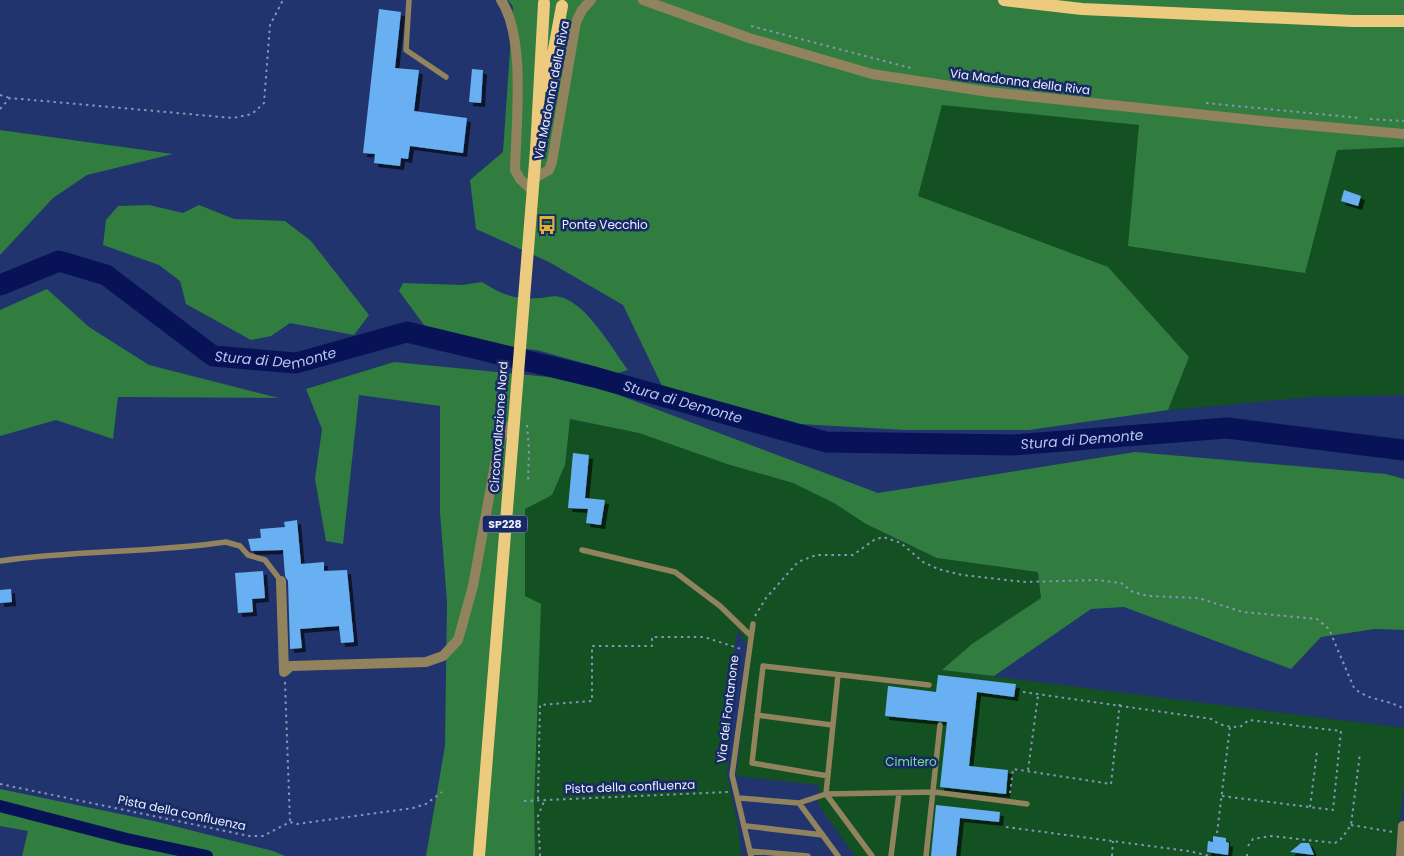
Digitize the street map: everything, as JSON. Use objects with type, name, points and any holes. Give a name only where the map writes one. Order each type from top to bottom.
[{"type":"main road","points":[[1004,0],[1082,9],[1353,21],[1404,21]]},
{"type":"main road","name":"Circonvallazione Nord","points":[[479,856],[536,150],[543,1]]},
{"type":"main road","points":[[543,1],[550,6],[566,3]]},
{"type":"main road","name":"Circonvallazione Nord","points":[[536,150],[566,3]]},
{"type":"street","points":[[501,0],[512,23],[516,48],[515,170],[520,180],[533,184]]},
{"type":"street","name":"Via Madonna della Riva","points":[[533,184],[549,170],[552,162],[576,22],[582,10],[591,0]]},
{"type":"street","name":"Via Madonna della Riva","points":[[643,0],[749,38],[872,74],[999,93],[1404,134]]},
{"type":"street","points":[[284,672],[291,666],[426,662],[443,656],[452,649],[458,640],[473,586],[500,437],[513,422]]},
{"type":"street","points":[[281,581],[284,672]]},
{"type":"street","points":[[1402,853],[1403,830]]},
{"type":"lane","points":[[409,0],[406,50],[446,77]]},
{"type":"lane","points":[[0,561],[50,554],[134,552],[226,542],[240,546],[248,555],[265,560],[281,581]]},
{"type":"lane","points":[[582,550],[675,572],[720,606],[750,635]]},
{"type":"lane","name":"Via del Fontanone","points":[[751,854],[746,826],[732,775],[753,624]]},
{"type":"lane","points":[[828,776],[752,763],[763,666],[929,685]]},
{"type":"lane","points":[[838,675],[826,794],[872,856]]},
{"type":"lane","points":[[757,715],[832,725]]},
{"type":"lane","points":[[926,856],[940,725]]},
{"type":"lane","points":[[738,795],[799,803],[826,794],[934,792],[1027,804]]},
{"type":"lane","points":[[891,856],[899,793]]},
{"type":"lane","points":[[799,803],[838,856]]},
{"type":"lane","points":[[746,826],[823,835]]},
{"type":"lane","points":[[751,854],[808,856]]},
{"type":"path","points":[[0,95],[10,98],[233,118],[252,114],[264,104],[270,25],[283,0]]},
{"type":"path","points":[[746,24],[918,70]]},
{"type":"path","points":[[0,109],[10,98]]},
{"type":"path","points":[[1206,103],[1404,121]]},
{"type":"path","points":[[528,480],[529,450]]},
{"type":"path","points":[[753,624],[760,605],[798,562],[816,555],[853,555],[874,540],[882,537],[901,544],[923,562],[938,569],[962,575],[1025,582],[1105,581],[1121,583],[1133,592],[1148,596],[1198,598],[1243,612],[1317,619],[1329,629],[1354,688],[1361,695],[1385,701],[1404,710]]},
{"type":"path","points":[[538,799],[540,704],[592,702],[592,646],[652,646],[652,637],[704,637],[748,652]]},
{"type":"path","points":[[284,672],[290,822]]},
{"type":"path","points":[[1023,692],[1038,696],[1120,704],[1212,719],[1218,724],[1230,727],[1240,727],[1249,720],[1341,731],[1333,810],[1222,796]]},
{"type":"path","points":[[1028,772],[1038,696]]},
{"type":"path","points":[[1009,802],[1014,769],[1111,784],[1120,704]]},
{"type":"path","points":[[1217,833],[1230,727]]},
{"type":"path","points":[[1310,806],[1317,752]]},
{"type":"path","points":[[1248,846],[1253,839],[1271,836],[1335,843],[1342,838],[1351,825],[1360,753]]},
{"type":"path","name":"Pista della confluenza","points":[[0,784],[249,836],[263,836],[290,822],[297,824],[413,808],[426,804],[442,792]]},
{"type":"path","name":"Pista della confluenza","points":[[524,802],[538,799],[738,795]]},
{"type":"path","points":[[540,856],[538,816],[545,799]]},
{"type":"path","points":[[1351,825],[1403,830]]},
{"type":"path","points":[[1006,827],[1188,851],[1210,856]]},
{"type":"path","points":[[1112,856],[1114,841]]},
{"type":"green space","points":[[508,0],[1404,0],[1404,147],[1337,150],[1305,273],[1128,246],[1139,125],[942,105],[918,196],[1108,267],[1189,357],[1168,410],[1029,430],[905,430],[799,424],[663,388],[623,305],[549,262],[476,229],[470,180],[503,152],[513,7]]},
{"type":"green space","points":[[942,104],[1139,125],[1337,150],[1404,147],[1404,395],[1313,397],[1168,410],[1189,357],[918,196]]},
{"type":"green space","points":[[0,130],[173,154],[87,175],[53,198],[0,255]]},
{"type":"green space","points":[[149,205],[183,213],[199,205],[234,219],[285,221],[311,241],[369,315],[354,335],[290,323],[271,336],[251,340],[186,304],[180,281],[159,265],[103,245],[106,220],[118,206]]},
{"type":"green space","points":[[482,282],[497,291],[516,297],[542,298],[558,296],[570,301],[589,317],[628,370],[618,373],[537,350],[485,345],[439,335],[424,325],[399,291],[403,283],[462,285]]},
{"type":"green space","points":[[47,289],[89,327],[149,365],[279,398],[118,397],[113,439],[56,420],[0,436],[0,310]]},
{"type":"green space","points":[[394,362],[579,380],[878,493],[1135,452],[1386,474],[1404,479],[1404,630],[1375,629],[1321,637],[1291,669],[1124,607],[1091,609],[994,676],[942,670],[972,644],[1041,598],[1038,572],[937,558],[866,524],[834,503],[793,483],[727,464],[639,433],[570,419],[565,465],[552,495],[525,509],[525,596],[541,604],[534,805],[535,856],[426,856],[445,746],[447,602],[440,512],[440,406],[359,395],[343,544],[326,541],[315,479],[322,429],[306,389]]},
{"type":"green space","name":"Cimitero","points":[[569,419],[639,433],[727,464],[793,483],[834,503],[866,524],[937,558],[1038,572],[1041,598],[972,644],[943,670],[1404,728],[1404,785],[1395,856],[855,856],[818,804],[819,785],[736,776],[751,652],[738,630],[733,659],[727,775],[738,826],[741,856],[535,856],[525,596],[525,509],[565,465]]},
{"type":"green space","points":[[0,789],[154,821],[273,851],[285,856],[22,856],[28,831],[0,826]]},
{"type":"building","points":[[379,9],[401,12],[395,68],[419,70],[414,111],[467,118],[463,153],[410,146],[408,159],[401,158],[400,166],[374,163],[375,154],[363,153]]},
{"type":"building","points":[[472,69],[483,70],[481,103],[469,102]]},
{"type":"building","points":[[1344,190],[1361,196],[1358,206],[1341,201]]},
{"type":"building","points":[[573,453],[589,455],[585,498],[605,500],[601,525],[586,523],[588,509],[568,508]]},
{"type":"building","points":[[297,520],[301,564],[324,562],[324,571],[347,570],[354,642],[341,643],[339,626],[300,629],[302,648],[290,649],[288,581],[285,576],[283,550],[251,551],[248,539],[261,538],[260,529],[285,527],[284,522]]},
{"type":"building","points":[[263,571],[265,598],[252,599],[253,612],[238,613],[235,573]]},
{"type":"building","points":[[11,589],[12,602],[0,603],[0,590]]},
{"type":"building","points":[[938,675],[1016,684],[1014,697],[977,692],[969,766],[1008,770],[1006,794],[940,787],[947,722],[885,716],[888,686],[936,692]]},
{"type":"building","points":[[936,805],[1000,812],[999,822],[960,818],[956,856],[931,856]]},
{"type":"building","points":[[1213,836],[1226,838],[1226,842],[1229,843],[1228,855],[1207,852],[1208,841],[1213,842]]},
{"type":"building","points":[[1301,843],[1309,843],[1314,855],[1290,852]]},
{"type":"waterway","name":"Stura di Demonte","points":[[0,285],[59,261],[106,275],[213,356],[296,363],[407,332],[594,377],[826,442],[1013,445],[1227,428],[1404,450]]},
{"type":"waterway","points":[[0,806],[127,839],[207,856]]},
{"type":"place","name":"Ponte Vecchio","points":[[547,225]]}]
